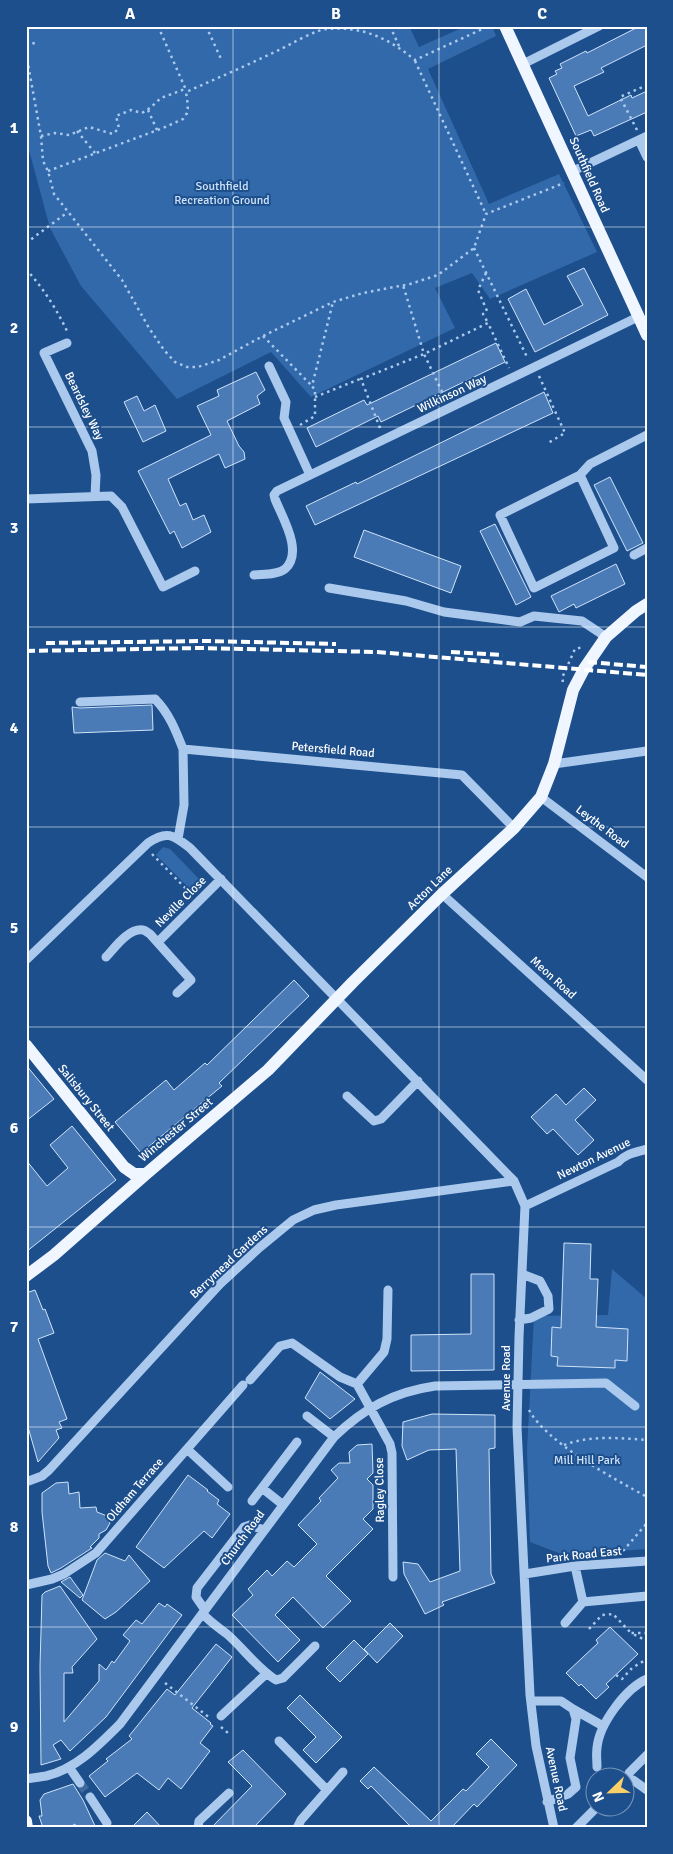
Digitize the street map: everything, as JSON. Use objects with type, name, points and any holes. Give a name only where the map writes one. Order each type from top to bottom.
[{"type":"main road","name":"Southfield Road","points":[[505,26],[557,137],[569,176],[647,335]]},
{"type":"main road","name":"Acton Lane","points":[[338,999],[442,894],[514,828],[541,797],[554,764],[573,690],[584,669],[606,637],[647,604]]},
{"type":"main road","name":"Winchester Street","points":[[26,1276],[54,1255],[268,1070],[338,999]]},
{"type":"main road","name":"Salisbury Street","points":[[26,1046],[124,1167]]},
{"type":"main road","points":[[124,1167],[134,1174],[146,1174]]},
{"type":"main road","points":[[123,1195],[128,1183],[124,1167]]},
{"type":"main road","points":[[26,1821],[27,1828]]},
{"type":"street","points":[[523,64],[599,26]]},
{"type":"street","points":[[569,176],[642,138],[647,157]]},
{"type":"street","name":"Wilkinson Way","points":[[254,575],[279,572],[289,564],[293,547],[292,538],[275,499],[274,495],[277,491],[638,317]]},
{"type":"street","name":"Beardsley Way","points":[[67,343],[44,353],[92,451],[96,475],[95,496]]},
{"type":"street","points":[[268,366],[286,402],[284,418],[310,475]]},
{"type":"street","points":[[580,475],[614,548],[534,588],[500,515],[580,475],[590,464],[647,435]]},
{"type":"street","points":[[26,499],[111,496],[122,507],[163,587],[196,571]]},
{"type":"street","points":[[634,555],[647,548]]},
{"type":"street","points":[[329,588],[406,601],[444,612],[520,622],[534,616],[582,621],[606,637]]},
{"type":"street","points":[[80,702],[155,699],[163,707],[183,749],[184,805],[178,839]]},
{"type":"street","name":"Petersfield Road","points":[[183,749],[462,775],[514,828]]},
{"type":"street","points":[[554,764],[647,751]]},
{"type":"street","name":"Leythe Road","points":[[541,797],[647,877]]},
{"type":"street","points":[[26,960],[148,843],[158,836],[167,834],[190,848],[320,983],[338,999]]},
{"type":"street","name":"Neville Close","points":[[158,942],[221,879]]},
{"type":"street","name":"Meon Road","points":[[442,894],[647,1080]]},
{"type":"street","name":"Neville Close","points":[[106,957],[126,936],[143,930],[158,942],[191,980],[176,993]]},
{"type":"street","name":"Avenue Road","points":[[338,999],[514,1181],[525,1206],[519,1320],[517,1427],[531,1701],[536,1746],[554,1828]]},
{"type":"street","points":[[347,1096],[374,1121],[381,1119],[418,1081]]},
{"type":"street","name":"Newton Avenue","points":[[525,1206],[618,1162],[624,1156],[636,1151],[646,1152]]},
{"type":"street","name":"Berrymead Gardens","points":[[26,1482],[42,1476],[49,1470],[220,1284],[293,1220],[314,1210],[336,1205],[514,1181]]},
{"type":"street","points":[[519,1320],[531,1318],[549,1309],[548,1296],[540,1281],[522,1274]]},
{"type":"street","points":[[357,1384],[384,1352],[387,1339],[388,1290]]},
{"type":"street","name":"Oldham Terrace","points":[[26,1585],[64,1574],[96,1553],[280,1346],[292,1343],[340,1377],[357,1384]]},
{"type":"street","name":"Church Road","points":[[26,1779],[47,1776],[69,1767],[98,1746],[120,1724],[282,1504],[334,1437],[351,1420],[371,1407],[420,1388],[435,1386],[606,1383],[635,1406]]},
{"type":"street","name":"Ragley Close","points":[[357,1384],[390,1444],[392,1453],[393,1577]]},
{"type":"street","points":[[308,1416],[334,1437]]},
{"type":"street","points":[[252,1501],[297,1442]]},
{"type":"street","points":[[187,1449],[228,1487]]},
{"type":"street","points":[[262,1488],[282,1504]]},
{"type":"street","points":[[264,1530],[250,1525],[244,1526],[196,1588],[196,1597],[199,1604],[216,1627],[227,1635],[266,1674],[276,1680],[283,1678],[315,1646]]},
{"type":"street","name":"Park Road East","points":[[524,1574],[576,1566],[647,1561]]},
{"type":"street","points":[[576,1566],[583,1602]]},
{"type":"street","points":[[565,1623],[583,1602],[647,1596]]},
{"type":"street","points":[[222,1716],[266,1674]]},
{"type":"street","points":[[597,1766],[596,1746],[603,1726],[614,1708],[640,1682],[647,1679]]},
{"type":"street","points":[[531,1701],[561,1701],[603,1726]]},
{"type":"street","points":[[547,1802],[568,1794],[576,1786],[570,1758],[576,1719],[573,1709]]},
{"type":"street","points":[[279,1741],[326,1789]]},
{"type":"street","points":[[636,1766],[647,1755]]},
{"type":"street","points":[[69,1767],[80,1783]]},
{"type":"street","points":[[297,1828],[301,1820],[326,1789],[343,1772]]},
{"type":"street","points":[[636,1782],[647,1790]]},
{"type":"street","points":[[198,1828],[200,1821],[229,1793]]},
{"type":"street","points":[[90,1797],[107,1823]]},
{"type":"street","points":[[576,1828],[588,1816]]},
{"type":"path","points":[[48,171],[183,119],[187,113],[188,106],[186,90],[158,26]]},
{"type":"path","points":[[206,26],[222,61]]},
{"type":"path","points":[[390,26],[399,48]]},
{"type":"path","points":[[415,60],[489,26]]},
{"type":"path","points":[[26,53],[41,136],[43,161],[48,171],[54,194],[122,280],[149,328],[164,350],[175,362],[187,367],[198,367],[219,360],[333,302],[438,275],[474,248],[486,214],[415,60],[380,36],[356,28],[324,28],[229,74],[162,98],[142,113],[131,110],[116,116],[119,128],[113,134],[89,128],[68,135],[54,133],[41,136]]},
{"type":"path","points":[[26,45],[35,43]]},
{"type":"path","points":[[642,138],[620,97],[647,85]]},
{"type":"path","points":[[148,110],[156,130]]},
{"type":"path","points":[[77,131],[95,154]]},
{"type":"path","points":[[486,214],[569,176]]},
{"type":"path","points":[[26,243],[68,212]]},
{"type":"path","points":[[474,248],[565,433],[548,442]]},
{"type":"path","points":[[26,268],[44,289],[56,309],[72,342],[67,343]]},
{"type":"path","points":[[486,273],[478,290],[488,311],[483,314],[514,378]]},
{"type":"path","points":[[403,285],[424,354],[450,408]]},
{"type":"path","points":[[312,386],[333,302]]},
{"type":"path","points":[[315,397],[424,354],[488,323]]},
{"type":"path","points":[[263,336],[315,390],[314,416],[299,424],[302,431]]},
{"type":"path","points":[[360,379],[385,440]]},
{"type":"path","points":[[152,854],[192,896],[198,888]]},
{"type":"path","points":[[527,1406],[540,1426],[564,1445],[604,1473],[647,1496]]},
{"type":"path","points":[[564,1445],[575,1441],[614,1438],[647,1440]]},
{"type":"path","points":[[622,1551],[647,1523]]},
{"type":"path","points":[[589,1629],[602,1616],[613,1614],[631,1633],[647,1641]]},
{"type":"path","points":[[631,1633],[647,1633]]},
{"type":"path","points":[[616,1675],[622,1680],[632,1668],[647,1659]]},
{"type":"path","points":[[165,1683],[228,1733]]},
{"type":"green space","name":"Southfield Recreation Ground","points":[[26,26],[409,26],[419,47],[466,26],[492,26],[496,36],[428,69],[489,204],[559,174],[597,252],[490,299],[472,273],[435,288],[455,328],[311,397],[271,352],[177,399],[81,286],[50,228],[26,139]]},
{"type":"green space","points":[[163,847],[170,849],[201,881],[193,892],[156,855]]},
{"type":"green space","name":"Mill Hill Park","points":[[612,1269],[647,1299],[647,1549],[564,1555],[530,1542],[527,1450],[534,1316],[608,1315]]},
{"type":"building","points":[[640,26],[647,26],[647,45],[601,68],[604,72],[574,86],[588,116],[631,95],[632,98],[647,91],[647,112],[594,136],[591,130],[576,136],[549,78],[557,74],[555,71],[562,68],[560,64],[586,51],[587,53]]},
{"type":"building","points":[[584,268],[608,315],[535,352],[508,299],[526,289],[544,325],[583,305],[567,276]]},
{"type":"building","points":[[496,343],[505,362],[381,422],[378,416],[316,447],[307,428],[364,400],[367,405]]},
{"type":"building","points":[[256,372],[265,390],[257,396],[260,404],[227,421],[244,452],[245,459],[225,468],[219,454],[168,479],[180,506],[186,503],[193,520],[204,515],[211,532],[182,548],[174,531],[170,534],[138,471],[211,435],[197,406],[219,396],[217,390]]},
{"type":"building","points":[[544,392],[553,413],[315,525],[306,506],[356,482],[357,484]]},
{"type":"building","points":[[137,396],[144,411],[155,405],[166,431],[143,442],[124,402]]},
{"type":"building","points":[[610,477],[643,543],[627,551],[594,485]]},
{"type":"building","points":[[495,524],[531,597],[516,605],[480,531]]},
{"type":"building","points":[[364,530],[461,566],[451,593],[354,557]]},
{"type":"building","points":[[616,564],[625,584],[576,608],[574,604],[559,612],[551,596]]},
{"type":"building","points":[[152,705],[153,730],[74,733],[72,707]]},
{"type":"building","points":[[294,980],[309,996],[219,1083],[222,1086],[141,1153],[115,1122],[166,1080],[174,1090],[205,1063],[207,1065]]},
{"type":"building","points":[[26,1065],[54,1099],[26,1121]]},
{"type":"building","points":[[584,1088],[596,1100],[575,1120],[594,1140],[578,1155],[553,1129],[547,1134],[531,1117],[556,1094],[566,1105]]},
{"type":"building","points":[[72,1126],[116,1180],[26,1252],[26,1160],[47,1186],[68,1168],[50,1145]]},
{"type":"building","points":[[564,1243],[591,1244],[590,1279],[598,1279],[596,1327],[628,1329],[627,1361],[615,1360],[615,1368],[557,1366],[558,1357],[551,1356],[552,1327],[561,1328]]},
{"type":"building","points":[[471,1274],[494,1274],[494,1370],[411,1371],[411,1335],[471,1334]]},
{"type":"building","points":[[35,1290],[54,1333],[38,1339],[67,1419],[59,1422],[62,1428],[56,1430],[59,1438],[38,1462],[26,1420],[26,1293]]},
{"type":"building","points":[[320,1372],[355,1399],[330,1419],[305,1398]]},
{"type":"building","points":[[432,1414],[495,1415],[495,1448],[489,1449],[491,1574],[495,1583],[442,1602],[444,1605],[425,1614],[404,1574],[403,1562],[418,1564],[430,1582],[460,1571],[456,1449],[429,1450],[407,1460],[402,1446],[403,1422]]},
{"type":"building","points":[[372,1444],[373,1473],[367,1479],[373,1485],[373,1509],[363,1519],[373,1529],[326,1576],[351,1601],[323,1628],[293,1597],[275,1615],[300,1640],[278,1662],[232,1615],[253,1595],[248,1589],[267,1570],[272,1576],[287,1561],[294,1567],[317,1544],[298,1525],[321,1501],[319,1498],[338,1478],[331,1470],[339,1463],[350,1463],[349,1452],[357,1445]]},
{"type":"building","points":[[188,1475],[219,1500],[217,1504],[230,1514],[212,1538],[204,1531],[164,1568],[136,1547]]},
{"type":"building","points":[[68,1482],[69,1494],[79,1492],[80,1508],[96,1507],[97,1512],[107,1516],[110,1523],[106,1530],[99,1534],[99,1538],[90,1547],[92,1548],[51,1573],[48,1566],[42,1512],[42,1493],[56,1483]]},
{"type":"building","points":[[105,1553],[125,1561],[129,1555],[150,1581],[116,1612],[105,1619],[82,1600],[97,1560]]},
{"type":"building","points":[[70,1577],[83,1595],[80,1598],[61,1582]]},
{"type":"building","points":[[60,1586],[97,1639],[72,1667],[73,1673],[64,1673],[64,1722],[99,1681],[99,1664],[106,1670],[112,1661],[114,1663],[130,1641],[123,1635],[136,1620],[142,1624],[159,1603],[165,1607],[167,1604],[182,1615],[106,1717],[70,1751],[61,1740],[53,1745],[61,1759],[41,1765],[40,1666],[42,1595]]},
{"type":"building","points":[[390,1623],[403,1636],[377,1663],[364,1649]]},
{"type":"building","points":[[610,1627],[638,1654],[606,1684],[609,1687],[596,1699],[581,1684],[579,1686],[566,1673],[598,1643],[596,1640]]},
{"type":"building","points":[[354,1640],[368,1654],[340,1682],[326,1668]]},
{"type":"building","points":[[216,1644],[232,1657],[192,1708],[213,1726],[200,1743],[210,1751],[181,1789],[168,1778],[159,1790],[137,1773],[105,1797],[89,1776],[108,1761],[106,1759],[132,1739],[129,1736],[167,1689],[175,1695]]},
{"type":"building","points":[[300,1695],[342,1737],[316,1763],[303,1750],[316,1737],[287,1708]]},
{"type":"building","points":[[491,1739],[517,1765],[477,1807],[474,1804],[451,1828],[412,1828],[371,1786],[368,1789],[360,1781],[374,1767],[431,1821],[463,1789],[466,1791],[489,1767],[476,1754]]},
{"type":"building","points":[[243,1750],[286,1794],[253,1828],[211,1828],[252,1786],[228,1762]]},
{"type":"building","points":[[73,1784],[96,1828],[76,1828],[75,1824],[68,1828],[43,1828],[39,1816],[42,1816],[40,1800],[44,1794]]},
{"type":"building","points":[[147,1812],[162,1828],[131,1828]]},
{"type":"tunnel","points":[[80,1783],[90,1797]]},
{"type":"railway","points":[[46,643],[208,641],[336,644]]},
{"type":"railway","points":[[26,651],[200,648],[377,652],[647,675]]},
{"type":"railway","points":[[451,652],[503,655]]},
{"type":"railway","points":[[588,662],[647,667]]}]
